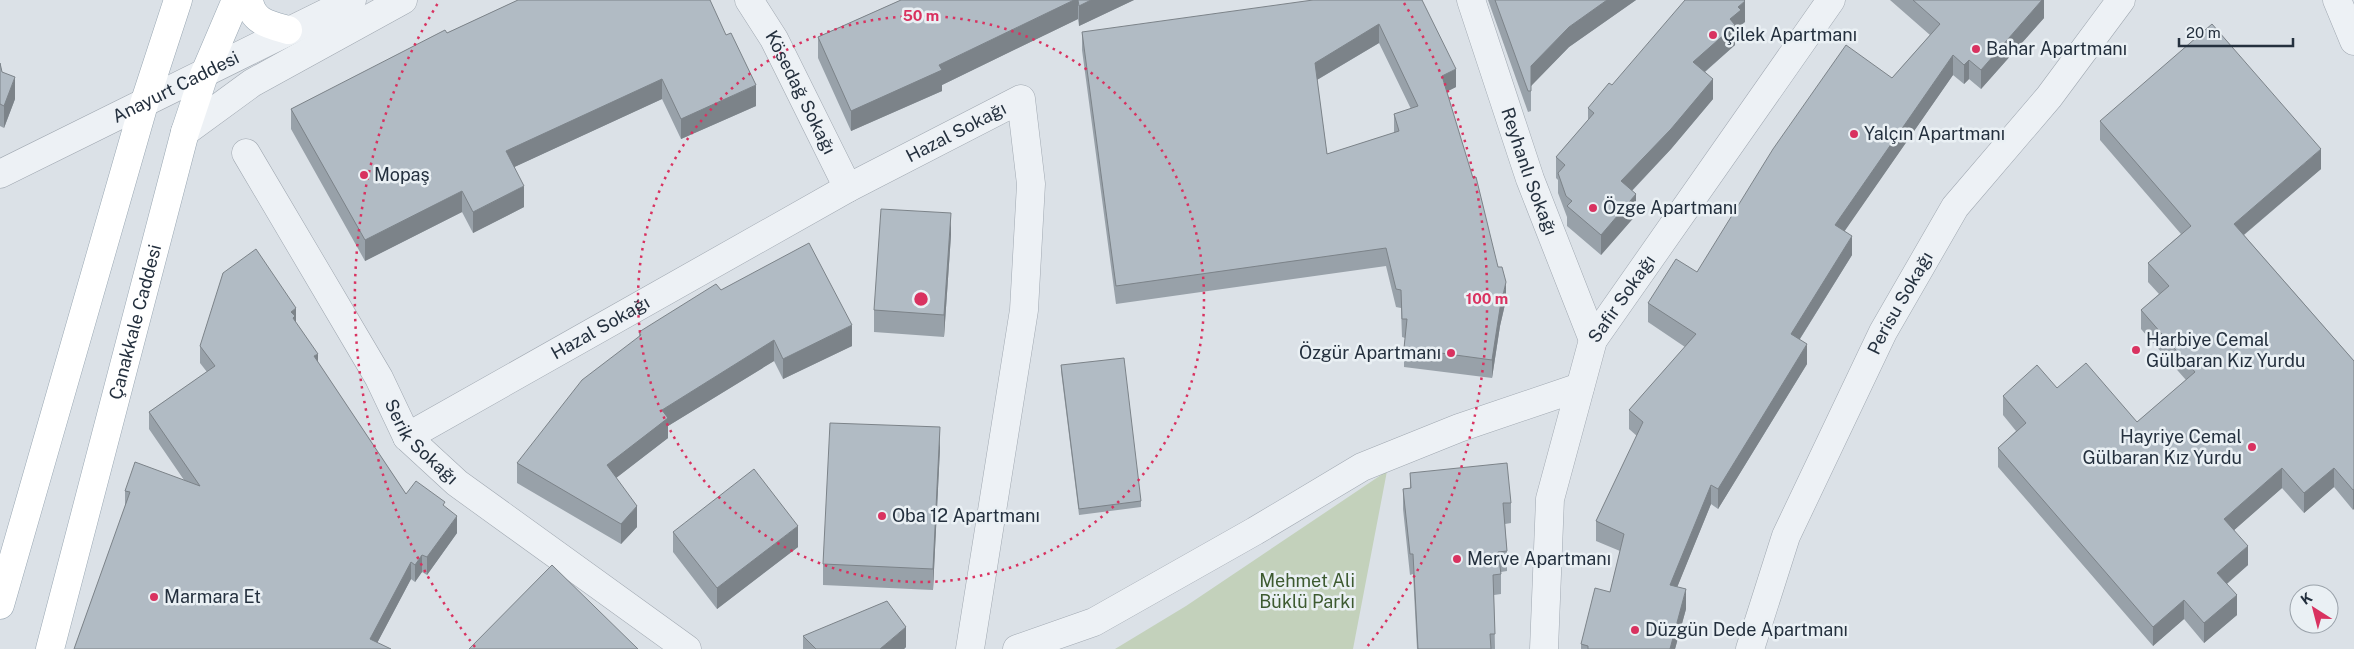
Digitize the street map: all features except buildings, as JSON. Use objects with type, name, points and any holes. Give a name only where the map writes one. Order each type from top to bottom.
[{"type":"main road","points":[[0,605],[144,104],[178,0]]},
{"type":"main road","name":"Çanakkale Caddesi","points":[[50,649],[185,132],[204,75],[236,0]]},
{"type":"main road","points":[[249,0],[254,16],[265,23],[288,30]]},
{"type":"street","name":"Anayurt Caddesi","points":[[0,174],[204,75],[288,30],[352,0]]},
{"type":"street","name":"Anayurt Caddesi","points":[[185,132],[252,83],[403,0]]},
{"type":"street","name":"Kösedağ Sokağı","points":[[748,0],[774,39],[848,188]]},
{"type":"street","name":"Reyhanlı Sokağı","points":[[1471,0],[1530,179],[1593,340]]},
{"type":"street","name":"Safir Sokağı","points":[[1544,649],[1550,499],[1593,340],[1831,0]]},
{"type":"street","name":"Perisu Sokağı","points":[[1750,649],[1786,536],[1883,332],[1955,207],[2048,97],[2121,0]]},
{"type":"street","points":[[2337,0],[2354,41]]},
{"type":"street","name":"Hazal Sokağı","points":[[407,437],[848,188],[1021,99],[1031,184],[1024,310],[970,649]]},
{"type":"street","name":"Serik Sokağı","points":[[246,152],[379,378],[407,437],[456,483],[687,649]]},
{"type":"street","points":[[1017,649],[1094,622],[1255,531],[1362,467],[1459,428],[1580,387]]},
{"type":"green space","name":"Mehmet Ali Büklü Parkı","points":[[1387,471],[1353,649],[1115,649],[1186,606]]},
{"type":"place","name":"Çilek Apartmanı","points":[[1713,35]]},
{"type":"place","name":"Bahar Apartmanı","points":[[1976,49]]},
{"type":"place","name":"Yalçın Apartmanı","points":[[1854,134]]},
{"type":"place","name":"Mopaş","points":[[364,175]]},
{"type":"place","name":"Özge Apartmanı","points":[[1593,208]]},
{"type":"place","name":"Harbiye Cemal Gülbaran Kız Yurdu","points":[[2136,350]]},
{"type":"place","name":"Özgür Apartmanı","points":[[1451,353]]},
{"type":"place","name":"Hayriye Cemal Gülbaran Kız Yurdu","points":[[2252,447]]},
{"type":"place","name":"Oba 12 Apartmanı","points":[[882,516]]},
{"type":"place","name":"Merve Apartmanı","points":[[1457,559]]},
{"type":"place","name":"Marmara Et","points":[[154,597]]},
{"type":"place","name":"Düzgün Dede Apartmanı","points":[[1635,630]]}]
